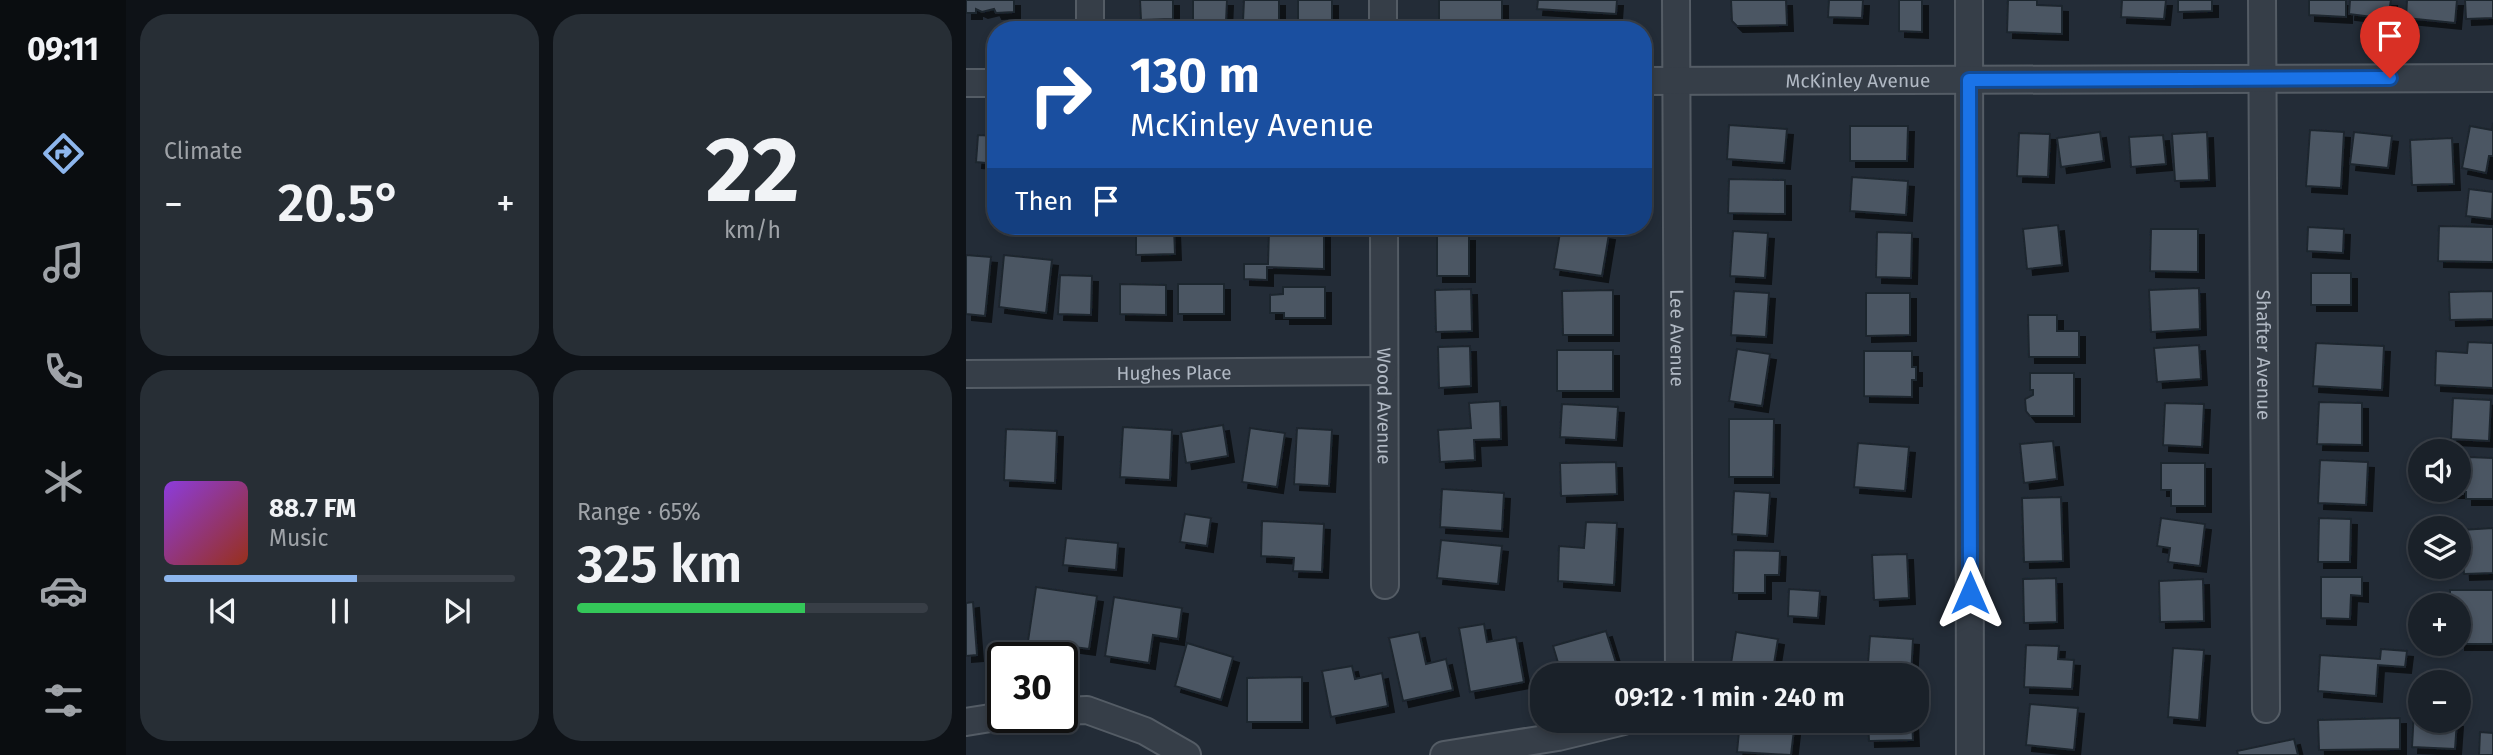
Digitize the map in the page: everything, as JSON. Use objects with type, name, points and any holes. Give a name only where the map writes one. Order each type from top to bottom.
[{"type":"street","points":[[1090,0],[1090,21]]},
{"type":"street","points":[[1383,0],[1383,21]]},
{"type":"street","name":"Lee Avenue","points":[[1676,0],[1679,663]]},
{"type":"street","points":[[1969,0],[1970,755]]},
{"type":"street","name":"Shafter Avenue","points":[[2262,0],[2266,709]]},
{"type":"street","name":"McKinley Avenue","points":[[1652,80],[2493,78]]},
{"type":"street","points":[[966,83],[987,83]]},
{"type":"street","name":"Wood Avenue","points":[[1384,235],[1385,585]]},
{"type":"street","name":"Hughes Place","points":[[966,374],[1384,371]]},
{"type":"street","points":[[1078,710],[1087,710],[1145,731],[1187,755]]},
{"type":"street","points":[[966,722],[987,719]]},
{"type":"street","points":[[1444,755],[1574,733]]},
{"type":"building","points":[[966,0],[1014,0],[1014,12],[996,13],[994,9],[982,12],[976,9],[976,13],[966,13]]},
{"type":"building","points":[[1140,0],[1173,0],[1173,19],[1141,20]]},
{"type":"building","points":[[1193,0],[1227,0],[1226,21],[1193,21]]},
{"type":"building","points":[[1244,0],[1279,0],[1279,21],[1243,21]]},
{"type":"building","points":[[1298,0],[1332,0],[1332,20],[1298,20]]},
{"type":"building","points":[[1439,0],[1502,0],[1502,21],[1439,21]]},
{"type":"building","points":[[1538,0],[1617,0],[1616,14],[1537,9]]},
{"type":"building","points":[[1731,0],[1786,0],[1787,25],[1737,26],[1732,21]]},
{"type":"building","points":[[1829,0],[1863,0],[1862,18],[1828,17]]},
{"type":"building","points":[[1899,0],[1922,0],[1922,32],[1899,31]]},
{"type":"building","points":[[2008,0],[2037,0],[2037,5],[2062,6],[2062,34],[2007,32]]},
{"type":"building","points":[[2122,0],[2166,0],[2164,19],[2121,17]]},
{"type":"building","points":[[2178,0],[2212,0],[2212,11],[2178,12]]},
{"type":"building","points":[[2309,0],[2346,0],[2346,17],[2309,15]]},
{"type":"building","points":[[2350,0],[2391,0],[2388,19],[2349,14]]},
{"type":"building","points":[[2407,0],[2457,0],[2455,23],[2406,18]]},
{"type":"building","points":[[2465,0],[2493,0],[2493,18],[2466,19]]},
{"type":"building","points":[[2493,123],[2493,156],[2489,156],[2486,173],[2462,168],[2470,126],[2492,130]]},
{"type":"building","points":[[1729,125],[1787,129],[1784,163],[1727,159]]},
{"type":"building","points":[[1850,126],[1908,126],[1907,161],[1850,161]]},
{"type":"building","points":[[2310,130],[2344,132],[2341,188],[2306,186]]},
{"type":"building","points":[[2100,132],[2104,161],[2061,167],[2057,138]]},
{"type":"building","points":[[2207,132],[2209,180],[2175,181],[2172,134]]},
{"type":"building","points":[[2354,132],[2392,136],[2388,168],[2350,164]]},
{"type":"building","points":[[2019,133],[2050,134],[2048,177],[2017,176]]},
{"type":"building","points":[[978,135],[987,136],[987,163],[976,162]]},
{"type":"building","points":[[2163,135],[2166,164],[2131,167],[2129,137]]},
{"type":"building","points":[[2452,138],[2454,184],[2412,185],[2410,140]]},
{"type":"building","points":[[1852,177],[1908,181],[1906,215],[1850,211]]},
{"type":"building","points":[[1729,179],[1785,180],[1785,214],[1728,213]]},
{"type":"building","points":[[2469,189],[2493,192],[2492,219],[2466,216]]},
{"type":"building","points":[[2058,225],[2062,265],[2027,269],[2023,229]]},
{"type":"building","points":[[2439,226],[2493,227],[2493,262],[2438,261]]},
{"type":"building","points":[[2308,227],[2344,229],[2343,253],[2307,251]]},
{"type":"building","points":[[2151,229],[2198,229],[2198,272],[2150,271]]},
{"type":"building","points":[[1733,231],[1768,233],[1765,278],[1730,276]]},
{"type":"building","points":[[1877,232],[1912,233],[1911,278],[1876,277]]},
{"type":"building","points":[[1136,235],[1174,235],[1175,254],[1136,255]]},
{"type":"building","points":[[1269,235],[1324,235],[1324,269],[1267,267],[1267,280],[1244,279],[1244,264],[1268,264]]},
{"type":"building","points":[[1437,235],[1469,235],[1469,276],[1437,276]]},
{"type":"building","points":[[1560,235],[1609,235],[1602,276],[1554,269]]},
{"type":"building","points":[[966,255],[991,257],[985,316],[966,314]]},
{"type":"building","points":[[1004,255],[1052,260],[1046,313],[999,307]]},
{"type":"building","points":[[2311,273],[2351,273],[2351,305],[2311,305]]},
{"type":"building","points":[[1060,275],[1092,276],[1091,315],[1058,314]]},
{"type":"building","points":[[1120,284],[1166,285],[1166,315],[1120,314]]},
{"type":"building","points":[[1178,284],[1224,284],[1224,314],[1178,314]]},
{"type":"building","points":[[1283,287],[1325,287],[1325,318],[1284,318],[1284,313],[1270,313],[1270,295],[1283,294]]},
{"type":"building","points":[[2199,288],[2200,329],[2151,332],[2149,290]]},
{"type":"building","points":[[1471,289],[1472,331],[1436,332],[1435,290]]},
{"type":"building","points":[[1613,290],[1613,335],[1563,335],[1562,291]]},
{"type":"building","points":[[1734,291],[1769,293],[1766,337],[1731,335]]},
{"type":"building","points":[[2493,291],[2493,319],[2450,320],[2449,292]]},
{"type":"building","points":[[1866,293],[1910,293],[1910,335],[1866,336]]},
{"type":"building","points":[[2028,315],[2057,315],[2057,331],[2079,331],[2079,357],[2029,357]]},
{"type":"building","points":[[2468,342],[2493,343],[2493,388],[2435,385],[2436,351],[2467,353]]},
{"type":"building","points":[[2316,343],[2384,346],[2382,390],[2313,386]]},
{"type":"building","points":[[2199,345],[2201,379],[2157,382],[2154,348]]},
{"type":"building","points":[[1470,346],[1471,386],[1439,388],[1438,347]]},
{"type":"building","points":[[1737,349],[1770,354],[1762,406],[1729,401]]},
{"type":"building","points":[[1557,350],[1613,350],[1613,391],[1557,391]]},
{"type":"building","points":[[1864,351],[1912,351],[1912,367],[1916,367],[1916,380],[1912,380],[1912,397],[1864,396]]},
{"type":"building","points":[[2030,373],[2074,373],[2074,416],[2030,416],[2026,411],[2025,399],[2033,395],[2033,390],[2030,390]]},
{"type":"building","points":[[2453,398],[2491,400],[2489,441],[2451,439]]},
{"type":"building","points":[[1500,401],[1501,439],[1474,440],[1475,460],[1440,462],[1438,430],[1471,428],[1469,403]]},
{"type":"building","points":[[2319,402],[2362,403],[2362,445],[2317,444]]},
{"type":"building","points":[[2165,403],[2204,404],[2202,447],[2163,445]]},
{"type":"building","points":[[1562,404],[1618,407],[1616,440],[1560,437]]},
{"type":"building","points":[[1729,419],[1774,419],[1773,477],[1729,477]]},
{"type":"building","points":[[1223,425],[1228,456],[1186,463],[1181,432]]},
{"type":"building","points":[[1123,427],[1172,430],[1170,480],[1120,477]]},
{"type":"building","points":[[1250,428],[1285,433],[1277,487],[1242,482]]},
{"type":"building","points":[[1297,428],[1332,430],[1329,486],[1294,484]]},
{"type":"building","points":[[1006,429],[1057,431],[1055,483],[1004,480]]},
{"type":"building","points":[[2053,441],[2057,479],[2024,483],[2020,444]]},
{"type":"building","points":[[1858,443],[1909,447],[1905,491],[1854,487]]},
{"type":"building","points":[[2471,457],[2493,458],[2493,499],[2471,499]]},
{"type":"building","points":[[2320,460],[2368,462],[2366,505],[2318,503]]},
{"type":"building","points":[[1616,462],[1617,494],[1561,496],[1560,463]]},
{"type":"building","points":[[2161,463],[2205,463],[2205,506],[2171,506],[2171,490],[2161,490]]},
{"type":"building","points":[[1442,489],[1504,493],[1502,531],[1440,527]]},
{"type":"building","points":[[1734,491],[1770,493],[1767,536],[1732,534]]},
{"type":"building","points":[[2061,497],[2063,561],[2024,562],[2022,498]]},
{"type":"building","points":[[1185,514],[1211,518],[1207,546],[1180,542]]},
{"type":"building","points":[[2161,518],[2205,524],[2200,566],[2168,562],[2170,548],[2157,546]]},
{"type":"building","points":[[2319,518],[2351,519],[2350,562],[2318,562]]},
{"type":"building","points":[[1262,521],[1324,524],[1322,572],[1293,571],[1294,558],[1261,556]]},
{"type":"building","points":[[1586,522],[1617,523],[1614,585],[1558,581],[1559,546],[1584,548]]},
{"type":"building","points":[[2493,528],[2493,573],[2471,574],[2471,529]]},
{"type":"building","points":[[1066,538],[1118,543],[1116,570],[1063,565]]},
{"type":"building","points":[[1441,540],[1502,546],[1498,584],[1437,578]]},
{"type":"building","points":[[1734,550],[1780,551],[1779,575],[1765,575],[1765,593],[1733,593]]},
{"type":"building","points":[[1907,554],[1909,598],[1874,600],[1872,555]]},
{"type":"building","points":[[2321,577],[2362,577],[2362,596],[2351,595],[2350,619],[2321,618]]},
{"type":"building","points":[[2056,578],[2057,622],[2024,623],[2023,579]]},
{"type":"building","points":[[2203,579],[2204,621],[2160,622],[2159,581]]},
{"type":"building","points":[[1036,587],[1097,596],[1089,649],[1078,648],[1078,642],[1028,641]]},
{"type":"building","points":[[1789,589],[1820,591],[1818,618],[1788,616]]},
{"type":"building","points":[[2450,590],[2493,590],[2493,644],[2471,644],[2471,593],[2450,593]]},
{"type":"building","points":[[1114,597],[1182,608],[1178,639],[1153,635],[1149,663],[1105,656]]},
{"type":"building","points":[[973,602],[977,655],[966,656],[966,603]]},
{"type":"building","points":[[1484,624],[1487,642],[1516,637],[1524,682],[1470,692],[1459,628]]},
{"type":"building","points":[[1606,631],[1616,663],[1558,663],[1553,646]]},
{"type":"building","points":[[1419,632],[1426,664],[1446,659],[1453,690],[1403,701],[1389,638]]},
{"type":"building","points":[[1736,632],[1778,639],[1774,663],[1731,663]]},
{"type":"building","points":[[1870,636],[1913,639],[1912,663],[1868,663]]},
{"type":"building","points":[[1187,643],[1233,657],[1221,700],[1175,686]]},
{"type":"building","points":[[2026,645],[2059,646],[2058,659],[2074,660],[2072,689],[2024,687]]},
{"type":"building","points":[[2173,648],[2204,650],[2199,720],[2168,717]]},
{"type":"building","points":[[2381,649],[2407,651],[2405,667],[2378,665],[2376,696],[2318,691],[2320,655],[2380,659]]},
{"type":"building","points":[[1352,666],[1355,679],[1382,673],[1388,706],[1331,717],[1322,671]]},
{"type":"building","points":[[1302,677],[1302,722],[1247,722],[1247,678]]},
{"type":"building","points":[[2030,704],[2078,708],[2074,750],[2026,745]]},
{"type":"building","points":[[2400,718],[2400,749],[2319,750],[2318,720]]},
{"type":"building","points":[[2480,732],[2493,733],[2493,755],[2479,755]]},
{"type":"building","points":[[1739,733],[1794,733],[1791,755],[1737,752]]},
{"type":"building","points":[[1869,733],[1913,733],[1913,740],[1869,741]]},
{"type":"building","points":[[2413,733],[2456,733],[2455,749],[2412,747]]},
{"type":"building","points":[[2294,739],[2298,755],[2238,755],[2237,751]]},
{"type":"route","points":[[1970,593],[1969,80],[2390,78]]}]
